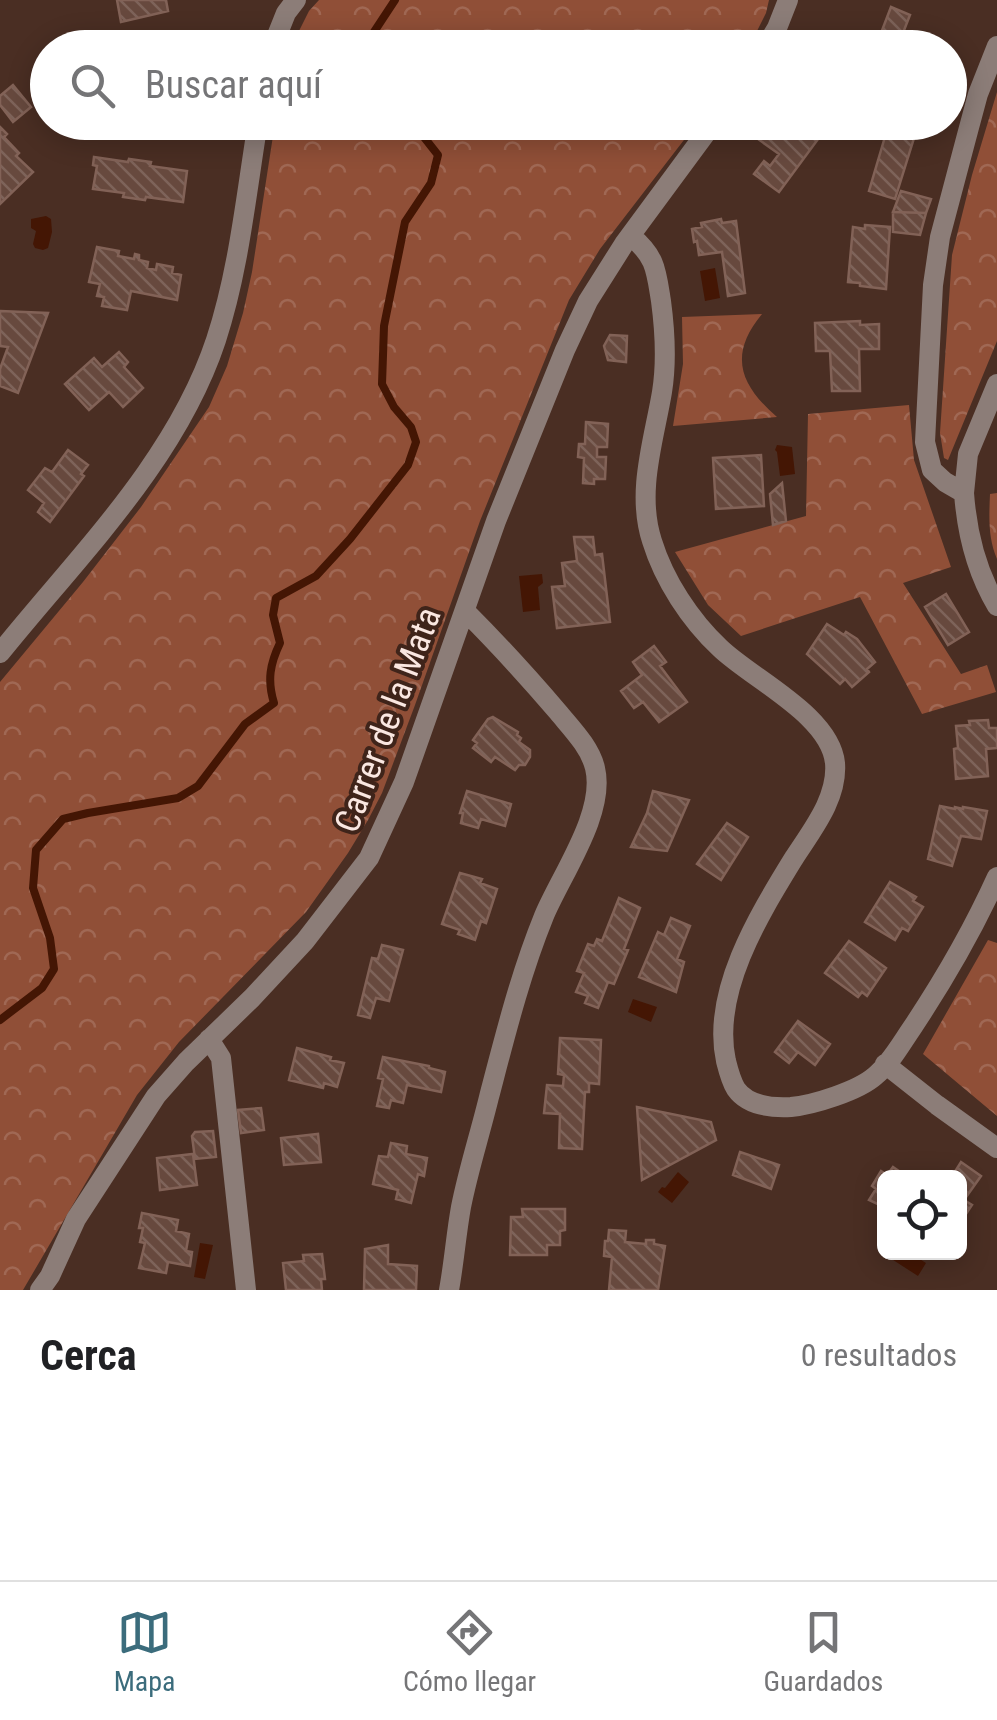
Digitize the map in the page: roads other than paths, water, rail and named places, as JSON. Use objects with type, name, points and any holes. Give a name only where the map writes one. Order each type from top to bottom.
[{"type":"street","points":[[279,30],[296,0]]},
{"type":"street","points":[[776,30],[788,0]]},
{"type":"street","points":[[967,136],[997,46]]},
{"type":"street","points":[[0,653],[126,500],[191,399],[215,342],[235,274],[255,140]]},
{"type":"street","name":"Carrer de la Mata","points":[[40,1290],[76,1219],[156,1096],[305,941],[368,858],[404,782],[496,521],[565,350],[588,302],[630,236],[701,140]]},
{"type":"street","points":[[964,493],[932,470],[926,442],[932,302],[940,238],[966,140]]},
{"type":"street","points":[[630,236],[646,249],[656,266],[666,354],[644,513],[652,544],[686,610],[720,649],[820,728],[835,763],[834,784],[820,818],[744,945],[723,1012],[722,1043],[736,1088],[750,1102],[778,1108],[808,1106],[875,1077],[947,973],[997,877]]},
{"type":"street","points":[[997,384],[968,454],[964,493],[972,549],[984,585],[997,606]]},
{"type":"street","points":[[449,1290],[461,1206],[511,1009],[550,900],[590,820],[597,780],[586,748],[572,729],[505,650],[466,612]]},
{"type":"street","points":[[209,1038],[220,1058],[246,1290]]},
{"type":"street","points":[[885,1064],[997,1148]]},
{"type":"waterway","points":[[375,30],[395,0]]},
{"type":"waterway","points":[[0,1020],[42,988],[54,969],[50,938],[33,888],[36,850],[63,819],[178,798],[198,786],[245,724],[274,703],[271,672],[280,643],[273,615],[276,598],[316,576],[408,465],[416,442],[411,427],[382,384],[384,326],[405,222],[431,183],[438,155],[426,140]]}]
